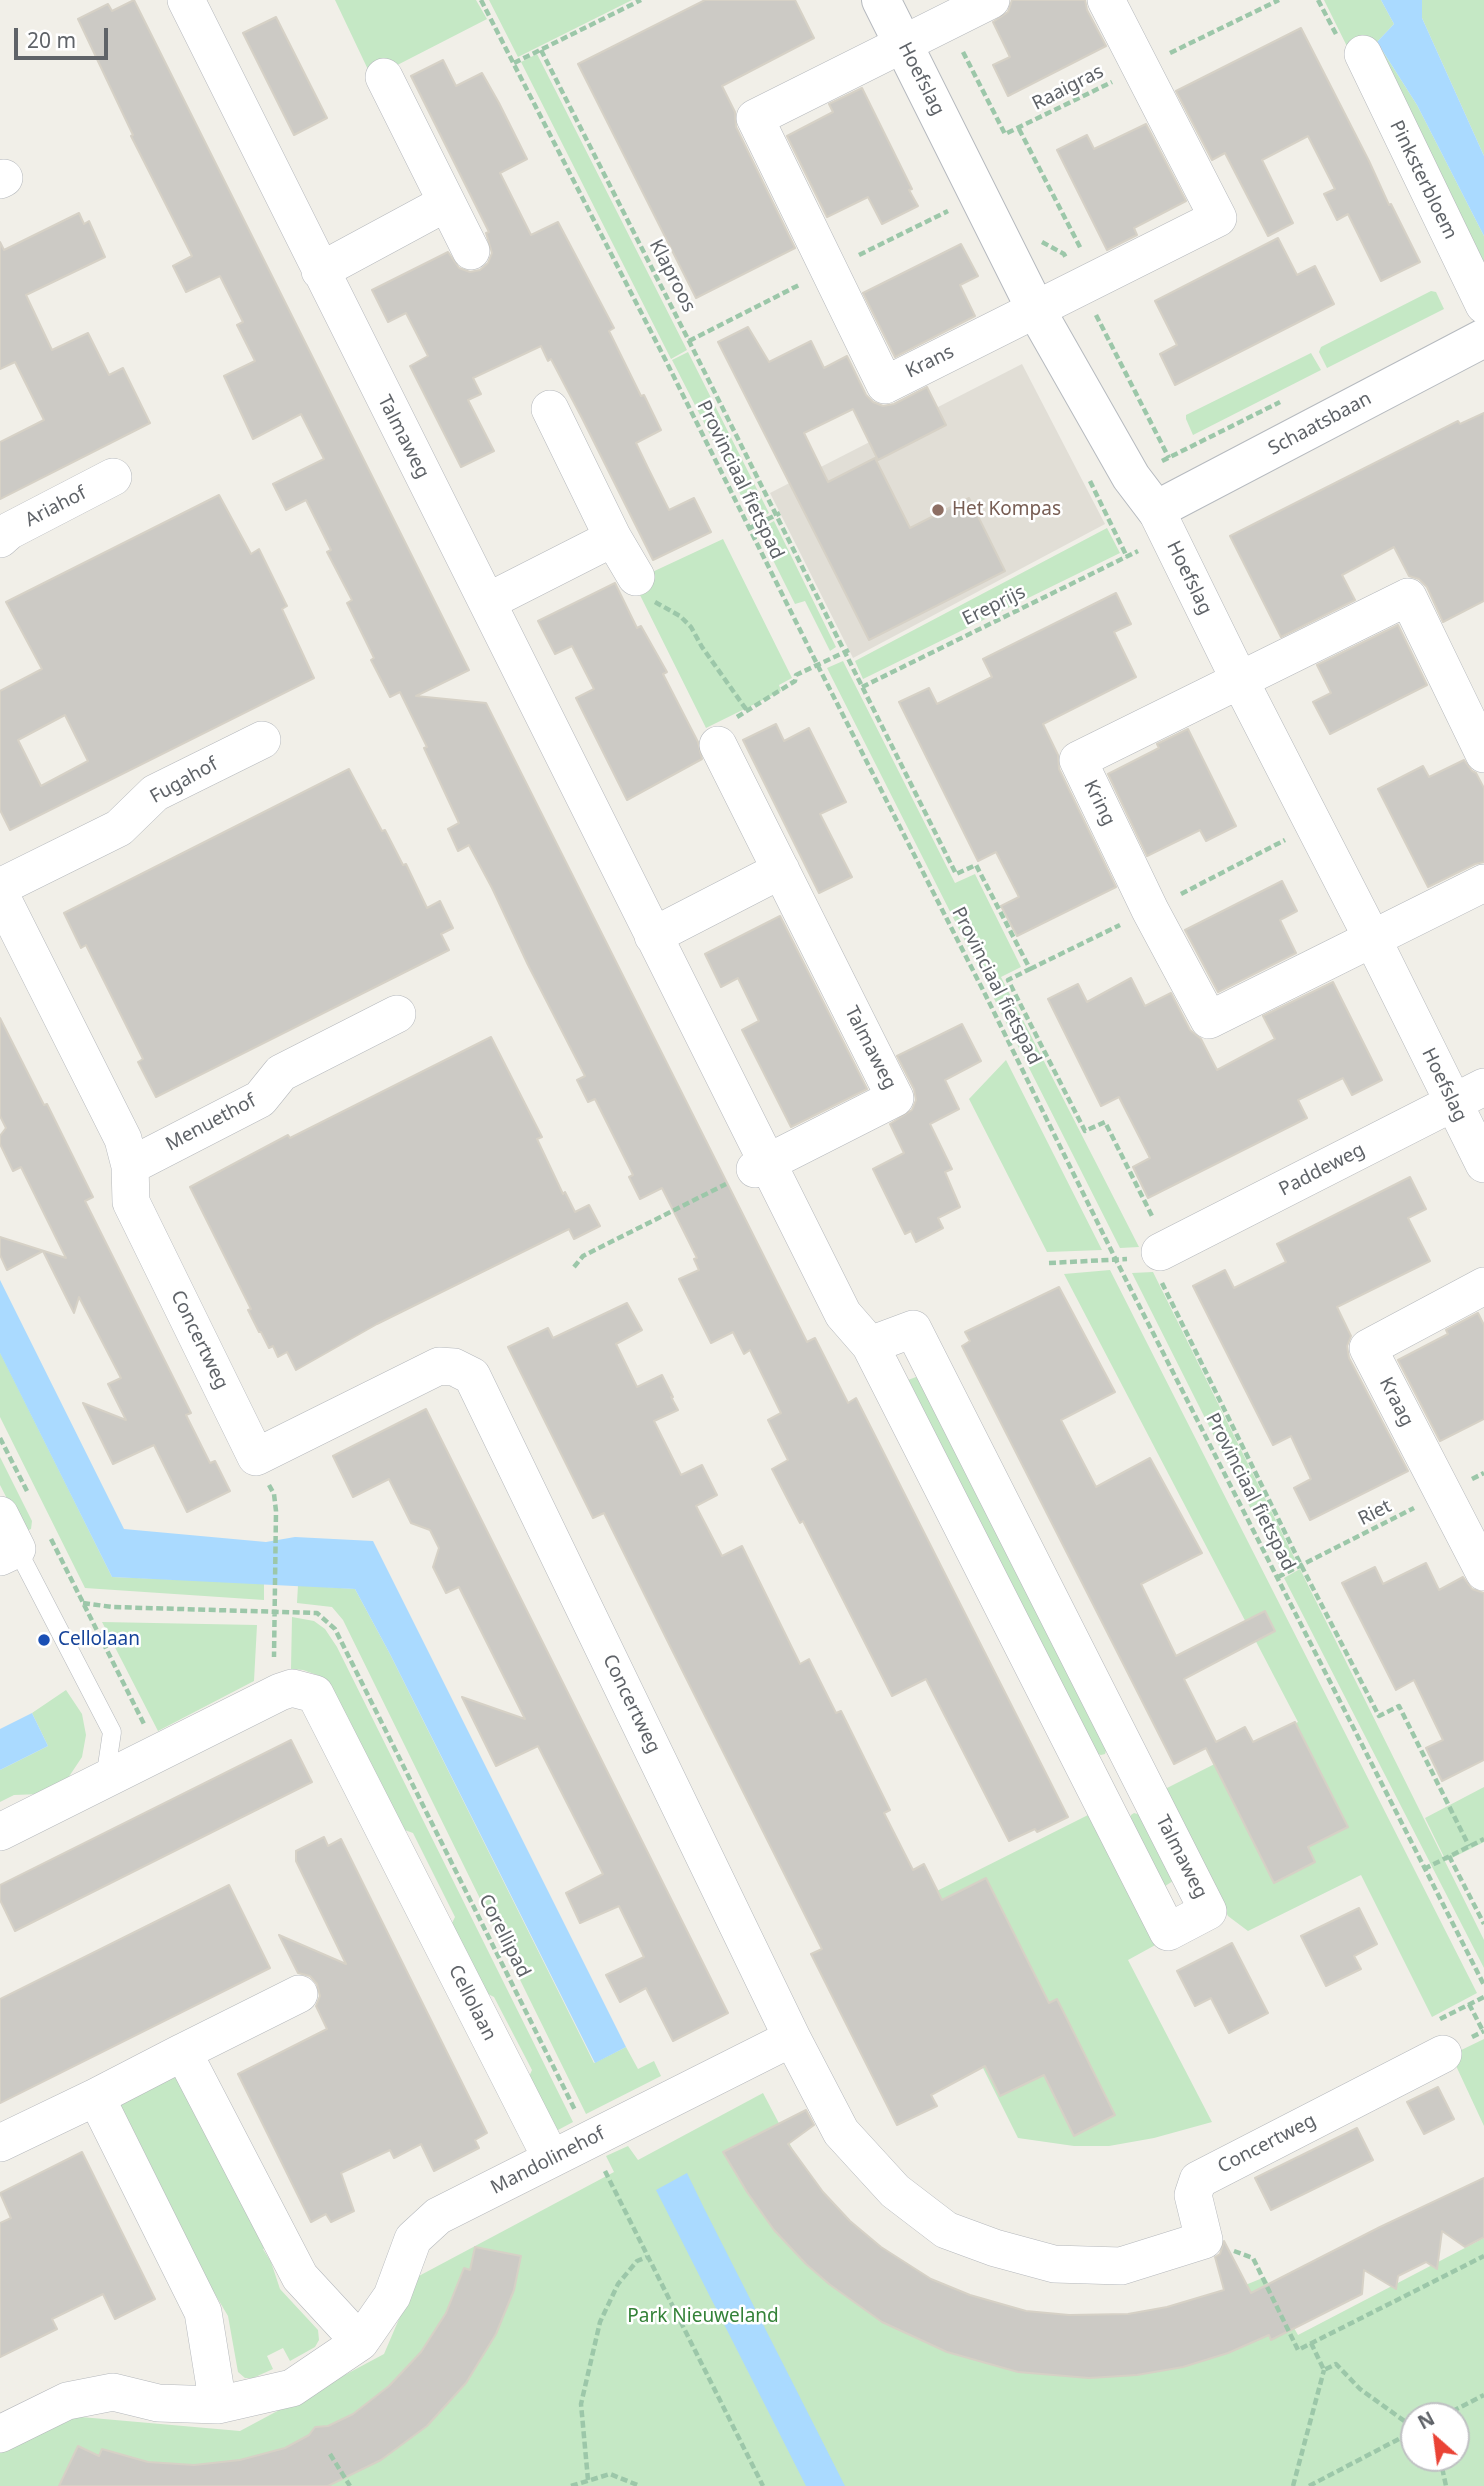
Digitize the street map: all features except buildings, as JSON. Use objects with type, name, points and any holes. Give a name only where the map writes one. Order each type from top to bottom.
[{"type":"street","name":"Talmaweg","points":[[186,0],[653,936],[761,1166],[842,1314],[870,1345],[1168,1932],[1208,1911],[913,1328],[870,1345]]},
{"type":"street","name":"Hoefslag","points":[[881,0],[1036,310],[1131,477],[1156,510],[1238,679],[1373,940],[1469,1095],[1484,1164]]},
{"type":"street","name":"Krans","points":[[991,0],[755,118],[885,384],[1218,218],[1106,0]]},
{"type":"street","name":"Pinksterbloem","points":[[1363,54],[1484,305]]},
{"type":"street","points":[[384,77],[471,251]]},
{"type":"street","points":[[320,271],[446,203]]},
{"type":"street","name":"Schaatsbaan","points":[[1156,510],[1484,338]]},
{"type":"street","points":[[550,409],[613,538],[636,577]]},
{"type":"street","name":"Ariahof","points":[[0,539],[9,531],[113,477]]},
{"type":"street","points":[[487,602],[613,538]]},
{"type":"street","name":"Kring","points":[[1484,754],[1408,597],[1077,760],[1150,910],[1209,1020],[1484,883]]},
{"type":"street","name":"Fugahof","points":[[0,887],[119,828],[155,793],[262,740]]},
{"type":"street","name":"Talmaweg","points":[[718,745],[895,1098],[761,1166]]},
{"type":"street","points":[[653,936],[781,870]]},
{"type":"street","name":"Concertweg","points":[[0,894],[123,1139],[131,1166],[131,1202],[256,1457],[439,1366],[454,1367],[472,1376],[792,2038],[842,2132],[895,2191],[946,2230],[995,2248],[1054,2264],[1121,2266],[1204,2240],[1193,2196],[1198,2180],[1443,2054]]},
{"type":"street","name":"Menuethof","points":[[131,1166],[260,1098],[281,1073],[397,1014]]},
{"type":"street","name":"Paddeweg","points":[[1159,1253],[1469,1095]]},
{"type":"street","name":"Kraag","points":[[1484,1286],[1368,1348],[1484,1572]]},
{"type":"street","points":[[0,1515],[8,1553]]},
{"type":"street","name":"Cellolaan","points":[[0,1832],[280,1692],[292,1688],[315,1693],[551,2158]]},
{"type":"street","points":[[0,2143],[299,1994]]},
{"type":"street","name":"Mandolinehof","points":[[0,2434],[67,2401],[113,2392],[158,2403],[218,2405],[292,2388],[360,2342],[392,2296],[413,2239],[438,2216],[792,2038]]},
{"type":"street","points":[[183,2052],[300,2277],[360,2342]]},
{"type":"street","points":[[96,2097],[203,2312],[218,2405]]},
{"type":"lane","points":[[8,1553],[112,1732],[105,1779]]},
{"type":"path","name":"Provinciaal fietspad","points":[[481,0],[1484,1985]]},
{"type":"path","points":[[514,63],[641,0]]},
{"type":"path","name":"Raaigras","points":[[948,22],[1005,134],[1279,0]]},
{"type":"path","name":"Klaproos","points":[[541,50],[778,514],[956,874],[976,865],[1030,970],[1008,980],[1085,1131],[1105,1122],[1159,1253]]},
{"type":"path","points":[[1019,129],[1097,280]]},
{"type":"path","points":[[748,529],[778,514]]},
{"type":"path","name":"Ereprijs","points":[[862,687],[1139,551]]},
{"type":"path","points":[[636,577],[656,604],[680,616],[691,627],[702,648],[748,712]]},
{"type":"path","points":[[718,745],[726,723],[795,681],[796,675],[846,650]]},
{"type":"path","points":[[574,1267],[583,1256],[761,1166]]},
{"type":"path","points":[[1159,1253],[1301,1565],[1379,1716],[1399,1706],[1469,1846]]},
{"type":"path","points":[[1049,1263],[1116,1260]]},
{"type":"path","name":"Riet","points":[[1278,1577],[1484,1473]]},
{"type":"path","points":[[276,1511],[277,1612],[274,1673],[280,1692]]},
{"type":"path","name":"Corellipad","points":[[158,1752],[83,1603],[112,1607],[317,1613],[335,1629],[763,2486]]},
{"type":"path","points":[[1424,1869],[1484,1839]]},
{"type":"path","points":[[1449,1856],[1484,1924]]},
{"type":"path","points":[[1469,2004],[1484,2033]]},
{"type":"path","points":[[1204,2240],[1253,2258],[1298,2350],[1484,2256]]},
{"type":"path","points":[[588,2480],[580,2404],[600,2322],[618,2284],[637,2261],[647,2257]]},
{"type":"path","points":[[1293,2486],[1324,2370],[1311,2343]]},
{"type":"path","points":[[1324,2370],[1336,2364],[1360,2389],[1400,2419]]},
{"type":"path","points":[[1309,2486],[1400,2437]]},
{"type":"path","points":[[330,2454],[350,2486]]},
{"type":"path","points":[[571,2486],[610,2474],[640,2486]]},
{"type":"shaded area","name":"Het Kompas","points":[[1022,364],[1105,524],[853,658],[770,493]]},
{"type":"green space","points":[[335,0],[476,0],[487,19],[372,78]]},
{"type":"green space","points":[[489,0],[632,0],[518,57]]},
{"type":"green space","points":[[1324,0],[1381,0],[1394,24],[1377,42],[1417,105],[1484,236],[1484,264],[1461,276]]},
{"type":"green space","points":[[1422,0],[1484,0],[1484,156],[1422,18]]},
{"type":"green space","points":[[537,54],[687,350],[671,359],[521,62]]},
{"type":"green space","points":[[1431,291],[1436,292],[1444,309],[1327,368],[1319,352],[1321,347]]},
{"type":"green space","points":[[688,352],[769,513],[754,521],[672,360]]},
{"type":"green space","points":[[1311,353],[1321,370],[1193,435],[1186,415]]},
{"type":"green space","points":[[774,521],[836,647],[830,651],[805,601],[795,604],[758,530]]},
{"type":"green space","points":[[1107,528],[1120,553],[863,679],[855,661]]},
{"type":"green space","points":[[723,539],[792,678],[779,685],[781,691],[706,728],[633,581]]},
{"type":"green space","points":[[843,661],[955,883],[975,874],[1021,967],[1001,977],[1139,1247],[1120,1248],[827,668]]},
{"type":"green space","points":[[1006,1060],[1102,1250],[1047,1252],[969,1099]]},
{"type":"green space","points":[[1110,1270],[1477,1993],[1432,2017],[1361,1875],[1248,1931],[1228,1916],[1165,1789],[1298,1722],[1064,1274]]},
{"type":"green space","points":[[1153,1272],[1297,1563],[1282,1571],[1132,1273]]},
{"type":"green space","points":[[0,1352],[112,1577],[264,1583],[264,1600],[85,1588],[0,1417]]},
{"type":"green space","points":[[916,1377],[930,1380],[1109,1741],[1105,1754],[1088,1751],[906,1393],[908,1380]]},
{"type":"green space","points":[[0,1457],[32,1521],[31,1529],[24,1532],[0,1485]]},
{"type":"green space","points":[[1300,1569],[1484,1940],[1484,1968],[1284,1578]]},
{"type":"green space","points":[[298,1585],[355,1589],[594,2063],[626,2047],[638,2069],[654,2061],[661,2076],[586,2114],[343,1620],[332,1607],[297,1603]]},
{"type":"green space","points":[[292,1617],[314,1621],[325,1629],[337,1647],[573,2122],[558,2130],[549,2125],[527,2081],[532,2070],[494,1997],[482,1991],[450,1927],[455,1917],[413,1833],[402,1829],[329,1687],[317,1675],[291,1669]]},
{"type":"green space","points":[[102,1622],[257,1625],[254,1681],[158,1731]]},
{"type":"green space","points":[[66,1690],[82,1714],[86,1735],[82,1757],[68,1778],[41,1794],[14,1795],[0,1802],[0,1770],[48,1746],[32,1713]]},
{"type":"green space","points":[[1484,1787],[1484,1842],[1446,1861],[1425,1818]]},
{"type":"green space","points":[[1092,1813],[1159,1943],[1128,1960],[1212,2122],[1154,2138],[1109,2146],[1074,2146],[1018,2138],[903,1908]]},
{"type":"green space","points":[[1134,1813],[1147,1817],[1173,1881],[1162,1888],[1126,1827]]},
{"type":"green space","points":[[1484,2039],[1484,2126],[1451,2055]]},
{"type":"green space","points":[[171,2077],[182,2079],[272,2244],[263,2249],[271,2262],[280,2289],[318,2330],[319,2340],[315,2347],[290,2361],[283,2348],[267,2356],[273,2369],[253,2378],[245,2378],[238,2372],[228,2316],[206,2279],[120,2106],[128,2097]]},
{"type":"green space","name":"Park Nieuweland","points":[[763,2093],[812,2186],[872,2251],[934,2286],[1010,2314],[1087,2325],[1179,2312],[1265,2277],[1298,2335],[1484,2238],[1484,2486],[0,2486],[0,2439],[47,2414],[240,2431],[384,2354],[417,2277],[614,2172],[606,2156],[628,2146],[638,2160]]},
{"type":"water","points":[[1381,0],[1422,0],[1422,18],[1484,156],[1484,236],[1417,105],[1377,42],[1394,24]]},
{"type":"water","points":[[0,1280],[124,1529],[266,1542],[295,1537],[373,1541],[626,2047],[595,2063],[355,1589],[112,1577],[0,1353]]},
{"type":"water","points":[[32,1713],[48,1746],[0,1770],[0,1729]]},
{"type":"water","points":[[687,2173],[845,2486],[806,2486],[656,2190]]},
{"type":"place","name":"Het Kompas","points":[[938,510]]},
{"type":"place","name":"Cellolaan","points":[[44,1640]]}]
